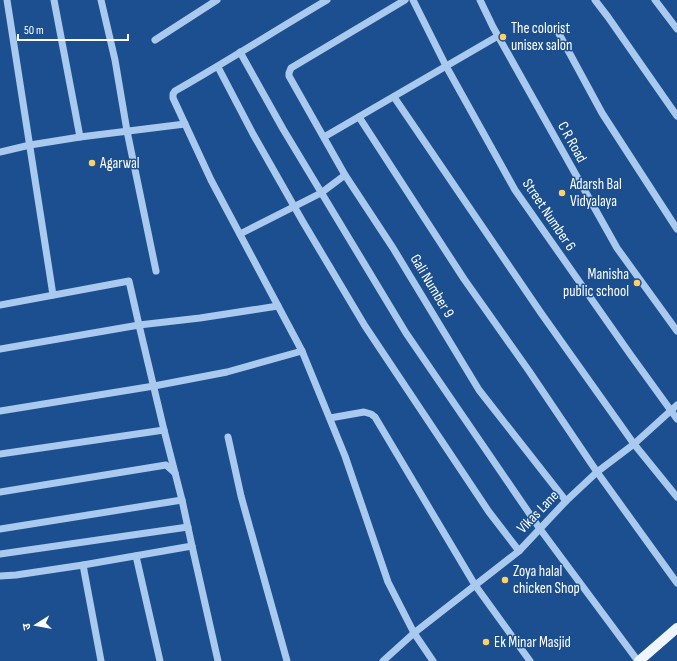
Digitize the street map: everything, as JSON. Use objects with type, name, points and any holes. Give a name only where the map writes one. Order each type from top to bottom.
[{"type":"main road","points":[[639,661],[677,628]]},
{"type":"street","points":[[8,0],[53,295]]},
{"type":"street","points":[[54,0],[80,137]]},
{"type":"street","points":[[101,0],[115,60],[127,131],[156,271]]},
{"type":"street","points":[[155,40],[217,0]]},
{"type":"street","points":[[327,0],[240,52],[218,67],[175,91],[173,94],[174,100],[211,180],[302,351],[345,456],[388,582],[414,633],[433,661]]},
{"type":"street","name":"Gali Number 9","points":[[405,0],[291,68],[289,76],[345,175],[393,248],[479,390],[566,502]]},
{"type":"street","name":"Street Number 6","points":[[413,0],[446,66],[516,190],[630,354],[677,418]]},
{"type":"street","name":"C R Road","points":[[480,0],[498,36],[618,248],[677,331]]},
{"type":"street","points":[[595,0],[677,116]]},
{"type":"street","points":[[655,0],[677,29]]},
{"type":"street","points":[[557,30],[602,113],[677,229]]},
{"type":"street","points":[[324,137],[498,36]]},
{"type":"street","points":[[240,52],[282,129],[406,333],[540,529],[639,661]]},
{"type":"street","points":[[218,67],[253,134],[365,326],[489,512],[519,552]]},
{"type":"street","points":[[394,96],[541,313],[634,444],[677,497]]},
{"type":"street","points":[[359,117],[464,279],[529,371],[596,472],[677,583]]},
{"type":"street","points":[[0,152],[30,145],[80,137],[185,124]]},
{"type":"street","points":[[240,234],[321,193],[345,175]]},
{"type":"street","points":[[0,305],[129,281],[182,500],[218,661]]},
{"type":"street","points":[[0,348],[278,306]]},
{"type":"street","points":[[0,411],[154,386],[227,372],[302,351]]},
{"type":"street","name":"Vikas Lane","points":[[383,661],[414,633],[519,552],[596,472],[634,444],[677,405]]},
{"type":"street","points":[[330,418],[364,412],[375,417],[475,585],[530,661]]},
{"type":"street","points":[[0,454],[164,430]]},
{"type":"street","points":[[228,437],[241,496],[287,661]]},
{"type":"street","points":[[0,492],[166,465],[175,473]]},
{"type":"street","points":[[0,529],[182,500]]},
{"type":"street","points":[[0,554],[188,527]]},
{"type":"street","points":[[0,576],[83,565],[192,546]]},
{"type":"street","points":[[136,556],[160,661]]},
{"type":"street","points":[[83,565],[101,661]]},
{"type":"place","name":"The colorist unisex salon","points":[[503,37]]},
{"type":"place","name":"Agarwal","points":[[92,163]]},
{"type":"place","name":"Adarsh Bal Vidyalaya","points":[[562,193]]},
{"type":"place","name":"Manisha public school","points":[[637,283]]},
{"type":"place","name":"Zoya halal chicken Shop","points":[[505,580]]},
{"type":"place","name":"Ek Minar Masjid","points":[[486,642]]}]
